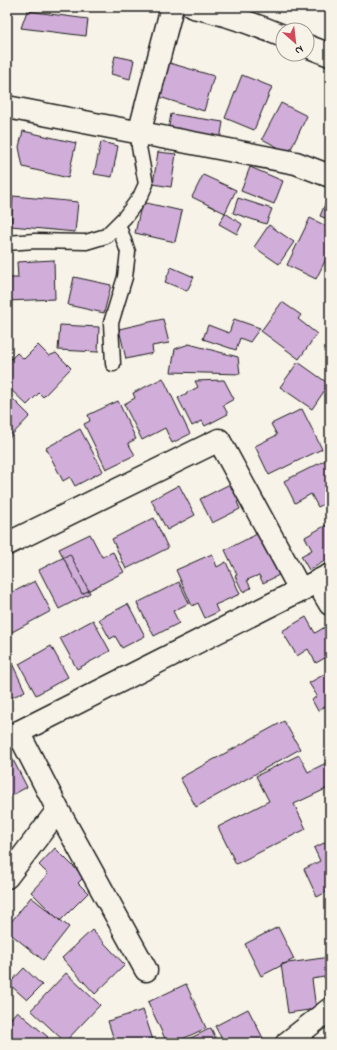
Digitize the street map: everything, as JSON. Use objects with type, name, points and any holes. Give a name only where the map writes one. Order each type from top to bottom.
[{"type":"street","points":[[139,134],[172,7]]},
{"type":"street","points":[[192,7],[204,9],[275,33]]},
{"type":"street","points":[[315,49],[330,55]]},
{"type":"street","points":[[7,107],[139,134],[296,163],[330,176]]},
{"type":"street","points":[[7,544],[218,440],[330,604]]},
{"type":"street","points":[[146,970],[58,810],[12,735],[316,583]]},
{"type":"street","points":[[7,877],[58,810]]},
{"type":"street","points":[[287,1043],[330,1009]]},
{"type":"lane","points":[[7,243],[35,241],[86,242],[106,236],[140,197],[146,184],[139,147],[139,134]]},
{"type":"lane","points":[[113,364],[111,323],[125,277],[128,252],[118,224]]},
{"type":"building","points":[[27,11],[88,19],[86,36],[21,28]]},
{"type":"building","points":[[115,56],[134,60],[130,79],[111,74]]},
{"type":"building","points":[[166,62],[214,76],[204,111],[156,96]]},
{"type":"building","points":[[242,75],[272,87],[254,130],[225,118]]},
{"type":"building","points":[[281,103],[307,116],[289,153],[262,139]]},
{"type":"building","points":[[171,114],[223,122],[220,140],[168,131]]},
{"type":"building","points":[[23,131],[76,143],[68,178],[23,167],[19,147]]},
{"type":"building","points":[[101,142],[118,146],[112,177],[94,174]]},
{"type":"building","points":[[158,152],[176,154],[171,187],[153,184]]},
{"type":"building","points":[[250,167],[283,181],[274,204],[241,191]]},
{"type":"building","points":[[203,175],[236,190],[225,213],[192,197]]},
{"type":"building","points":[[13,196],[78,202],[75,232],[11,226]]},
{"type":"building","points":[[328,197],[330,198],[330,220],[320,216]]},
{"type":"building","points":[[238,198],[272,209],[266,224],[233,213]]},
{"type":"building","points":[[142,202],[182,211],[175,242],[135,233]]},
{"type":"building","points":[[225,213],[242,224],[237,234],[219,224]]},
{"type":"building","points":[[310,218],[330,228],[330,251],[316,279],[287,265]]},
{"type":"building","points":[[269,225],[294,242],[279,264],[254,247]]},
{"type":"building","points":[[54,260],[55,299],[7,301],[7,278],[18,278],[17,262]]},
{"type":"building","points":[[171,267],[194,277],[187,291],[165,282]]},
{"type":"building","points":[[74,277],[111,285],[104,313],[68,305]]},
{"type":"building","points":[[282,302],[301,315],[298,319],[317,334],[299,359],[261,331]]},
{"type":"building","points":[[163,319],[169,343],[152,346],[153,353],[126,359],[119,329]]},
{"type":"building","points":[[234,319],[260,328],[250,342],[240,338],[236,350],[203,339],[208,325],[229,333]]},
{"type":"building","points":[[60,325],[99,327],[98,352],[58,350]]},
{"type":"building","points":[[189,344],[238,357],[240,374],[171,372],[175,349]]},
{"type":"building","points":[[38,345],[49,356],[56,353],[71,368],[43,397],[39,393],[27,405],[7,386],[7,363],[17,353],[24,359]]},
{"type":"building","points":[[298,362],[329,384],[312,409],[280,387]]},
{"type":"building","points":[[163,378],[190,434],[172,443],[165,428],[142,440],[124,404],[135,398],[133,393]]},
{"type":"building","points":[[224,380],[234,399],[223,405],[228,414],[205,426],[202,421],[192,426],[178,398],[198,387],[195,381]]},
{"type":"building","points":[[330,391],[330,399],[326,397]]},
{"type":"building","points":[[7,393],[30,416],[7,440]]},
{"type":"building","points":[[118,401],[136,439],[128,443],[135,455],[106,469],[84,424],[90,421],[88,415]]},
{"type":"building","points":[[302,409],[322,449],[269,475],[255,446],[277,435],[271,424]]},
{"type":"building","points":[[80,429],[103,471],[75,486],[70,477],[63,481],[46,448]]},
{"type":"building","points":[[330,458],[330,501],[318,507],[311,494],[295,503],[284,481]]},
{"type":"building","points":[[232,476],[244,499],[237,502],[240,509],[212,523],[200,499],[230,484],[227,478]]},
{"type":"building","points":[[179,485],[195,515],[167,530],[151,500]]},
{"type":"building","points":[[154,518],[168,548],[126,569],[112,539]]},
{"type":"building","points":[[330,523],[330,558],[309,570],[301,556],[312,550],[305,537]]},
{"type":"building","points":[[259,533],[279,575],[263,583],[259,575],[247,580],[251,588],[243,592],[225,550]]},
{"type":"building","points":[[90,534],[102,557],[113,552],[124,572],[82,594],[59,549]]},
{"type":"building","points":[[70,554],[90,593],[59,609],[39,570]]},
{"type":"building","points":[[212,554],[217,567],[226,562],[240,594],[215,605],[218,612],[205,618],[198,603],[192,606],[176,570]]},
{"type":"building","points":[[35,581],[51,611],[12,632],[7,622],[7,595]]},
{"type":"building","points":[[179,582],[189,603],[173,611],[179,623],[154,636],[137,603]]},
{"type":"building","points":[[128,604],[145,636],[122,648],[115,636],[110,639],[99,619]]},
{"type":"building","points":[[306,617],[315,633],[325,627],[330,635],[330,655],[316,663],[308,649],[297,656],[282,631]]},
{"type":"building","points":[[93,620],[110,651],[77,669],[60,638]]},
{"type":"building","points":[[51,646],[68,677],[36,695],[19,664]]},
{"type":"building","points":[[10,659],[25,691],[7,700],[7,661]]},
{"type":"building","points":[[330,671],[330,710],[327,705],[318,711],[312,700],[317,696],[309,683]]},
{"type":"building","points":[[284,721],[300,749],[196,807],[180,778]]},
{"type":"building","points":[[299,755],[308,772],[330,761],[330,787],[294,804],[306,829],[236,864],[218,827],[269,801],[256,776]]},
{"type":"building","points":[[11,756],[27,787],[7,798],[7,758]]},
{"type":"building","points":[[330,840],[330,890],[317,897],[304,869],[320,861],[314,848]]},
{"type":"building","points":[[55,848],[84,877],[78,883],[88,893],[60,921],[31,892],[48,874],[39,865]]},
{"type":"building","points":[[31,897],[69,927],[43,960],[7,931],[7,927]]},
{"type":"building","points":[[278,927],[294,959],[261,976],[245,944]]},
{"type":"building","points":[[92,930],[125,965],[95,994],[62,958]]},
{"type":"building","points":[[330,957],[330,976],[312,979],[316,1009],[288,1013],[281,964]]},
{"type":"building","points":[[24,968],[42,985],[27,1000],[9,984]]},
{"type":"building","points":[[66,973],[100,1005],[65,1042],[31,1010]]},
{"type":"building","points":[[186,984],[206,1028],[174,1043],[167,1043],[148,1002]]},
{"type":"building","points":[[248,1009],[264,1040],[259,1043],[224,1043],[215,1026]]},
{"type":"building","points":[[143,1010],[154,1043],[115,1043],[108,1021]]},
{"type":"building","points":[[17,1011],[48,1037],[42,1043],[7,1043],[7,1023]]},
{"type":"building","points":[[211,1028],[218,1043],[181,1043]]}]
